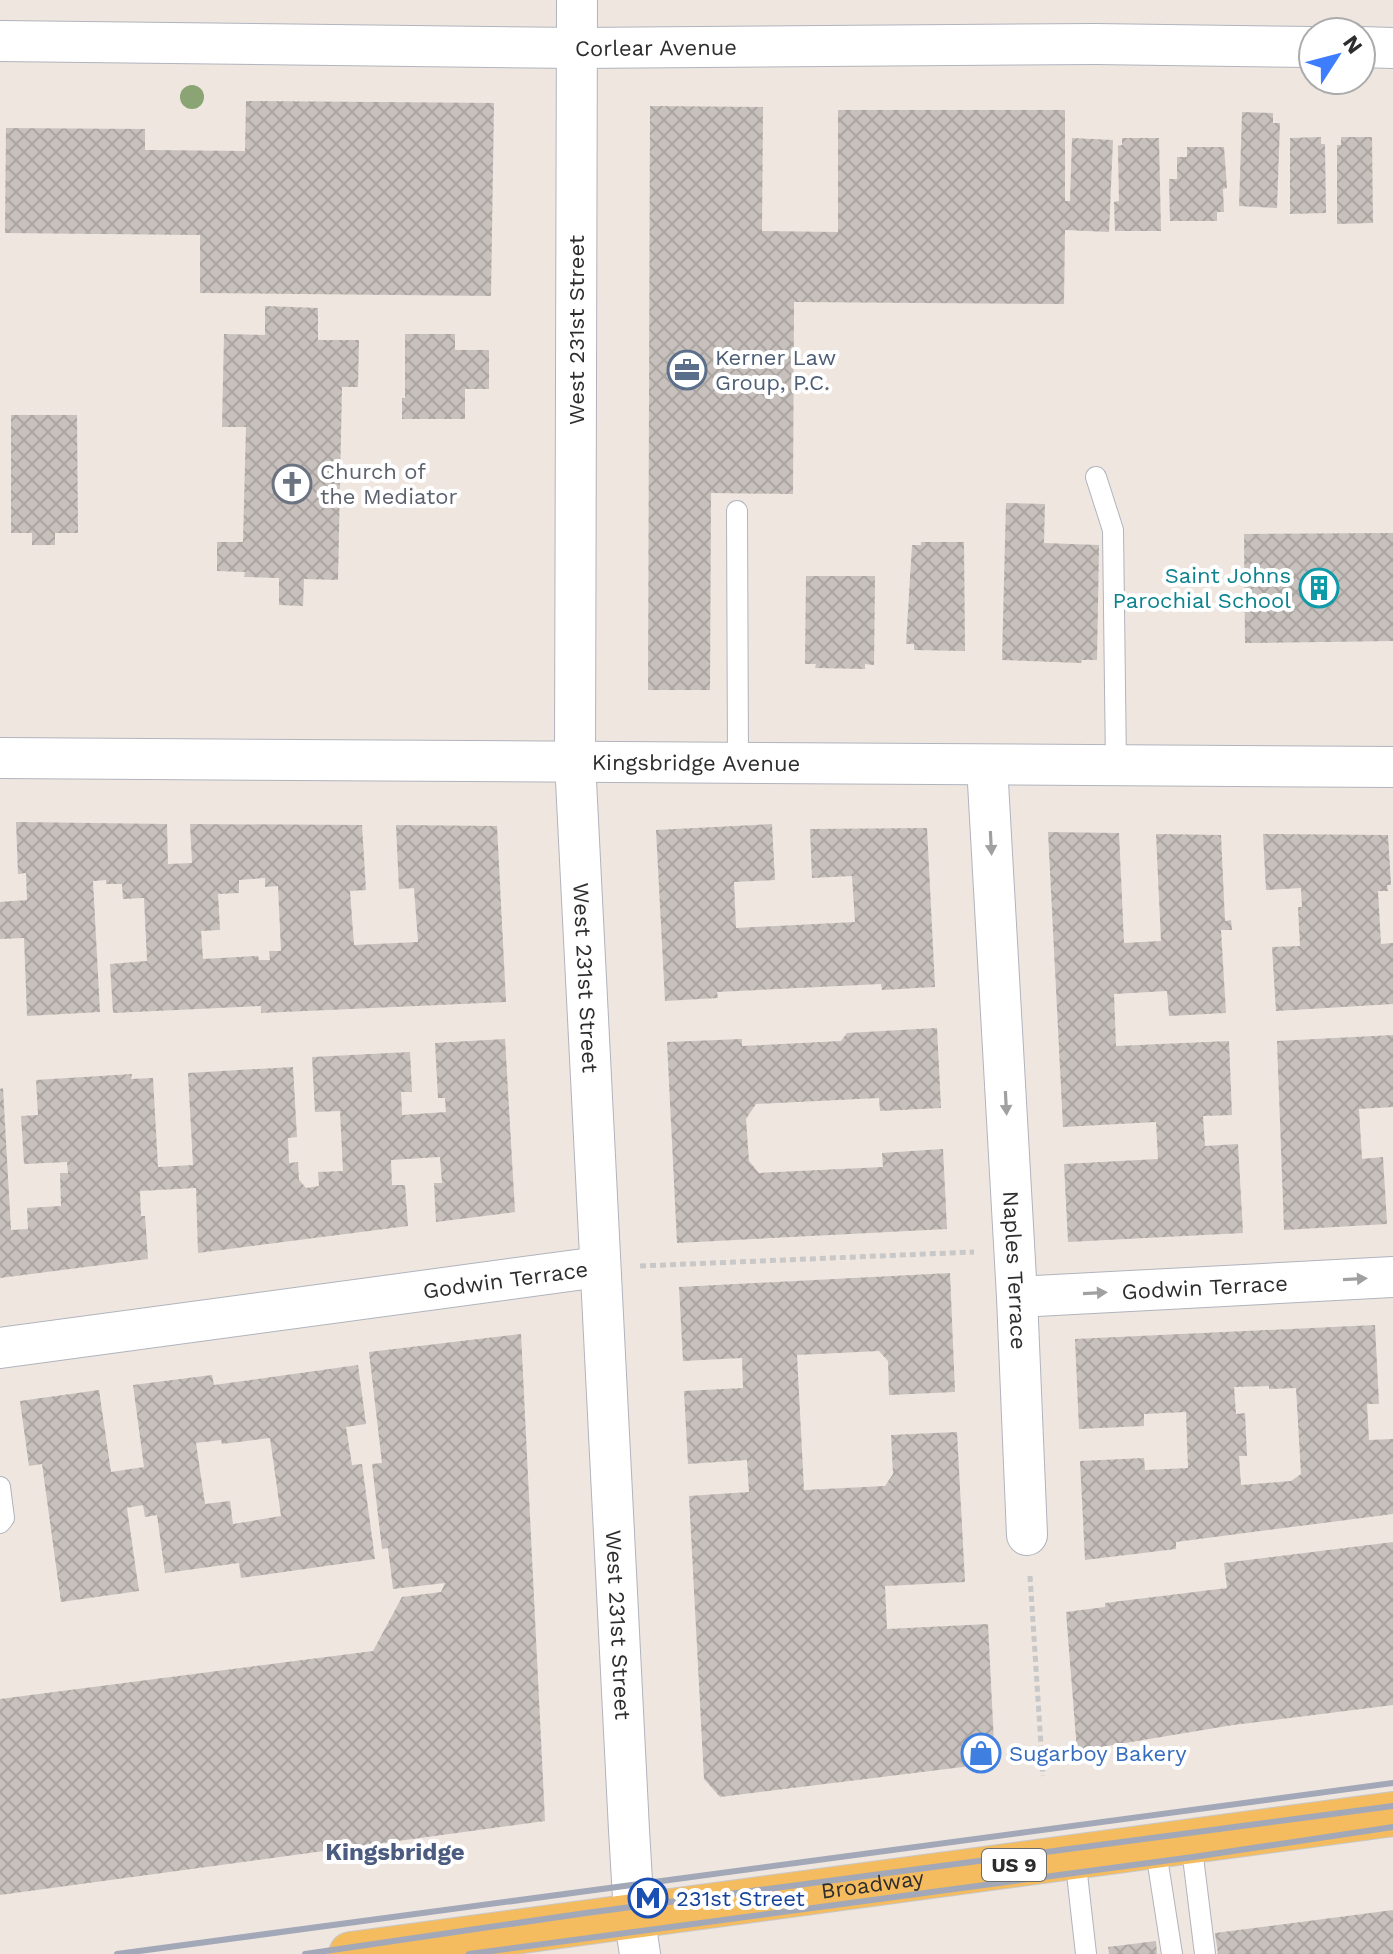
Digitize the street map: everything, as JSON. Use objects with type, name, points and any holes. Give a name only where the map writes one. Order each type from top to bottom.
[{"type":"main road","name":"Broadway","points":[[351,1954],[637,1935],[1075,1856],[1393,1814]]},
{"type":"street","name":"West 231st Street","points":[[577,0],[575,761],[599,1267],[637,1935]]},
{"type":"street","name":"Corlear Avenue","points":[[0,41],[577,48],[1095,44],[1297,47]]},
{"type":"street","name":"Kingsbridge Avenue","points":[[0,758],[1393,767]]},
{"type":"street","name":"Naples Terrace","points":[[987,765],[1027,1535]]},
{"type":"street","name":"Godwin Terrace","points":[[0,1348],[599,1267]]},
{"type":"street","name":"Godwin Terrace","points":[[1017,1297],[1393,1277]]},
{"type":"lane","points":[[1096,477],[1113,530],[1116,766]]},
{"type":"lane","points":[[737,511],[738,762]]},
{"type":"lane","points":[[0,1487],[4,1518],[0,1523]]},
{"type":"lane","points":[[1172,1954],[1173,1843]]},
{"type":"lane","points":[[1173,1843],[1205,1954]]},
{"type":"lane","points":[[1075,1856],[1086,1954]]},
{"type":"path","name":"Godwin Terrace","points":[[599,1267],[1014,1250]]},
{"type":"path","points":[[1027,1535],[1043,1776]]},
{"type":"building","points":[[246,101],[494,103],[491,296],[200,293],[200,235],[5,233],[6,128],[145,129],[145,150],[245,151]]},
{"type":"building","points":[[650,106],[763,107],[762,231],[838,232],[838,110],[1065,110],[1065,201],[1070,201],[1072,138],[1113,140],[1109,232],[1065,230],[1064,304],[794,302],[793,494],[711,493],[710,690],[648,690]]},
{"type":"building","points":[[1242,112],[1273,113],[1273,123],[1280,123],[1277,208],[1239,206]]},
{"type":"building","points":[[1321,137],[1321,144],[1325,144],[1326,213],[1290,214],[1290,138]]},
{"type":"building","points":[[1341,137],[1372,137],[1373,223],[1337,224],[1337,145],[1341,145]]},
{"type":"building","points":[[1122,138],[1159,138],[1161,231],[1115,231],[1114,202],[1119,201],[1118,146],[1122,145]]},
{"type":"building","points":[[1187,147],[1224,147],[1227,188],[1223,189],[1224,212],[1217,212],[1217,221],[1170,221],[1169,179],[1177,179],[1177,157],[1187,157]]},
{"type":"building","name":"Church of the Mediator","points":[[265,306],[318,308],[318,340],[359,340],[358,387],[342,387],[338,580],[304,579],[303,606],[279,605],[279,578],[244,577],[245,572],[217,571],[217,542],[243,542],[246,427],[222,427],[224,334],[265,335]]},
{"type":"building","points":[[405,334],[455,334],[455,350],[489,350],[489,389],[465,389],[465,419],[402,419]]},
{"type":"building","points":[[11,415],[77,415],[78,533],[55,533],[55,545],[32,545],[32,533],[11,533]]},
{"type":"building","points":[[1006,503],[1045,504],[1044,543],[1099,545],[1097,660],[1082,660],[1081,663],[1002,660]]},
{"type":"building","name":"Saint Johns Parochial School","points":[[1393,533],[1393,641],[1245,643],[1244,534]]},
{"type":"building","points":[[921,542],[964,542],[965,651],[914,650],[914,644],[906,644],[912,545],[921,545]]},
{"type":"building","points":[[806,576],[875,576],[874,665],[865,664],[865,669],[815,668],[816,664],[805,664]]},
{"type":"building","points":[[16,822],[167,824],[168,864],[192,863],[190,824],[362,825],[366,890],[350,891],[354,945],[418,942],[414,888],[399,889],[396,825],[497,826],[506,1002],[261,1013],[261,1006],[113,1013],[110,964],[147,961],[144,898],[123,899],[122,884],[106,884],[106,880],[93,881],[100,1012],[27,1016],[24,938],[0,939],[0,902],[27,900],[26,873],[18,874]],"holes":[[[265,878],[265,887],[278,886],[281,951],[269,951],[270,960],[259,960],[258,956],[203,959],[201,931],[220,930],[218,894],[239,893],[239,880]]]},
{"type":"building","points":[[772,824],[775,880],[734,882],[736,928],[855,922],[852,876],[812,878],[810,829],[927,828],[935,987],[882,990],[881,984],[717,992],[718,998],[665,1001],[656,830]]},
{"type":"building","points":[[1048,832],[1119,833],[1124,943],[1161,941],[1156,834],[1221,835],[1225,921],[1231,920],[1232,930],[1221,930],[1226,1013],[1169,1016],[1167,991],[1114,994],[1116,1046],[1229,1041],[1232,1115],[1203,1116],[1205,1146],[1238,1144],[1243,1233],[1068,1242],[1064,1164],[1158,1159],[1156,1122],[1063,1127]]},
{"type":"building","points":[[1263,834],[1388,835],[1391,885],[1387,885],[1388,891],[1378,891],[1381,944],[1393,943],[1393,1004],[1276,1011],[1272,947],[1300,946],[1298,907],[1302,907],[1301,888],[1266,890]]},
{"type":"building","points":[[937,1028],[941,1108],[880,1111],[879,1098],[756,1104],[746,1119],[749,1161],[759,1173],[883,1167],[882,1153],[943,1149],[947,1229],[677,1243],[667,1042],[742,1039],[742,1046],[841,1041],[847,1033]]},
{"type":"building","points":[[1393,1035],[1393,1107],[1359,1109],[1362,1159],[1383,1157],[1387,1224],[1284,1230],[1277,1041]]},
{"type":"building","points":[[505,1039],[515,1212],[436,1222],[434,1183],[442,1183],[440,1157],[391,1160],[392,1185],[405,1185],[408,1226],[198,1253],[196,1188],[140,1191],[148,1259],[0,1278],[0,1089],[3,1088],[11,1230],[28,1229],[27,1208],[61,1206],[60,1173],[68,1173],[67,1162],[24,1164],[21,1116],[38,1115],[36,1080],[132,1074],[131,1079],[153,1078],[158,1167],[193,1165],[188,1073],[293,1067],[297,1137],[288,1138],[289,1163],[298,1162],[299,1180],[306,1188],[319,1186],[318,1172],[343,1171],[340,1111],[315,1112],[312,1057],[410,1052],[412,1092],[401,1092],[402,1115],[446,1112],[445,1098],[438,1098],[435,1043]]},
{"type":"building","points":[[950,1273],[955,1392],[889,1395],[888,1361],[879,1351],[797,1355],[804,1490],[885,1486],[893,1474],[891,1435],[957,1432],[965,1582],[885,1586],[887,1629],[988,1624],[995,1763],[720,1797],[704,1779],[689,1496],[749,1492],[747,1460],[688,1464],[684,1391],[743,1388],[742,1358],[683,1361],[679,1287]]},
{"type":"building","points":[[1375,1325],[1379,1404],[1367,1404],[1369,1440],[1393,1439],[1393,1514],[1176,1542],[1176,1549],[1085,1560],[1080,1461],[1144,1458],[1145,1470],[1188,1468],[1186,1412],[1144,1414],[1144,1426],[1079,1429],[1075,1339]],"holes":[[[1269,1386],[1269,1389],[1296,1388],[1301,1474],[1291,1481],[1241,1485],[1239,1456],[1247,1456],[1245,1413],[1236,1414],[1234,1387]]]},
{"type":"building","points":[[521,1334],[545,1821],[0,1895],[0,1699],[373,1651],[402,1597],[441,1592],[445,1583],[393,1589],[388,1548],[382,1549],[372,1464],[382,1463],[369,1352]]},
{"type":"building","points":[[358,1365],[366,1424],[346,1427],[352,1465],[362,1464],[375,1559],[241,1578],[239,1563],[165,1573],[157,1515],[145,1517],[143,1505],[127,1508],[139,1591],[61,1602],[42,1464],[29,1466],[20,1401],[99,1390],[111,1472],[144,1467],[133,1385],[212,1375],[214,1385]],"holes":[[[270,1438],[281,1516],[233,1524],[230,1501],[205,1504],[196,1443],[221,1440],[222,1444]]]},
{"type":"building","points":[[1393,1542],[1393,1705],[1233,1725],[1077,1751],[1066,1612],[1105,1607],[1105,1603],[1227,1588],[1224,1563]]},
{"type":"building","points":[[1393,1910],[1393,1954],[1218,1954],[1215,1933]]},
{"type":"building","points":[[1156,1941],[1157,1954],[1109,1954],[1108,1947]]},
{"type":"railway","points":[[117,1954],[1393,1783]]},
{"type":"railway","points":[[305,1954],[586,1913],[1393,1806]]},
{"type":"railway","points":[[469,1954],[1193,1857],[1393,1827]]},
{"type":"place","name":"Kerner Law Group, P.C.","points":[[687,370]]},
{"type":"place","name":"Church of the Mediator","points":[[292,484]]},
{"type":"place","name":"Saint Johns Parochial School","points":[[1319,588]]},
{"type":"place","name":"Sugarboy Bakery","points":[[981,1753]]},
{"type":"place","name":"231st Street","points":[[648,1898]]},
{"type":"district","name":"Kingsbridge","points":[[395,1852]]}]
